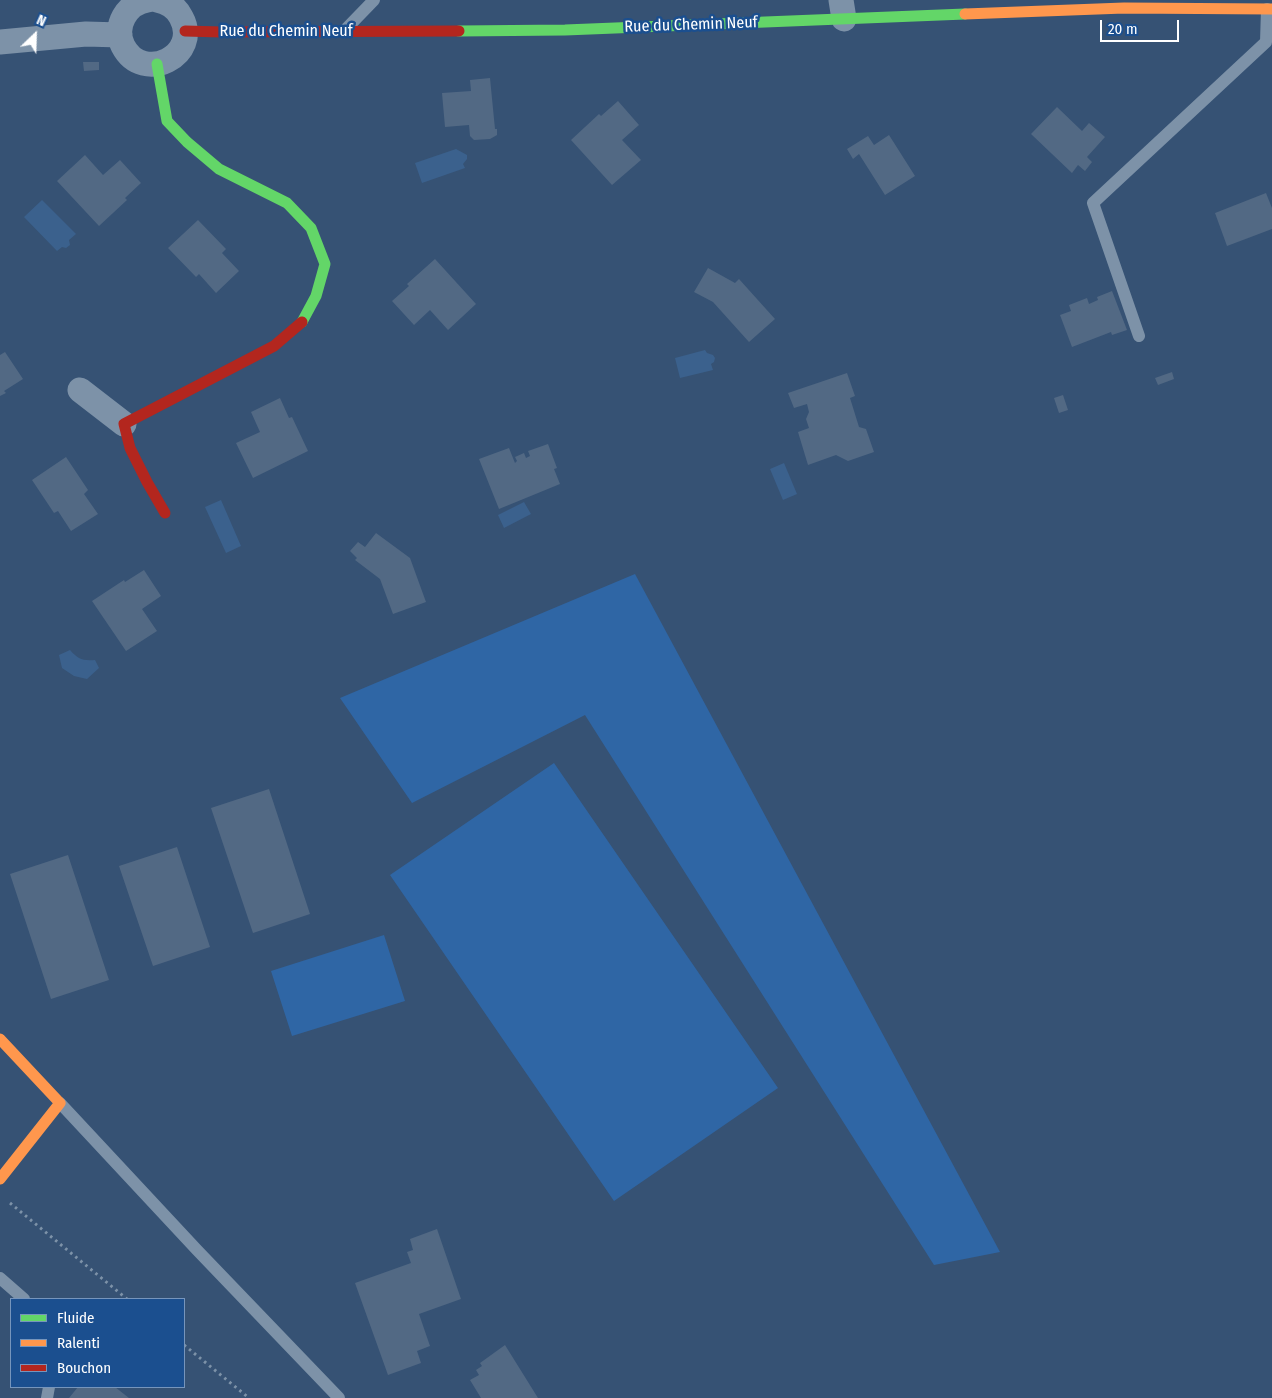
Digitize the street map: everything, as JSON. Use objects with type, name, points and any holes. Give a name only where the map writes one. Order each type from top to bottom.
[{"type":"street","points":[[148,0],[132,6],[120,24],[122,45],[132,58],[146,64],[166,62],[174,57],[184,40],[183,21],[178,12],[171,5],[157,0]]},
{"type":"street","name":"Rue du Chemin Neuf","points":[[185,31],[565,30],[842,10],[1124,8],[1207,4],[1269,9]]},
{"type":"street","points":[[0,42],[86,34],[120,35]]},
{"type":"street","points":[[124,424],[274,346],[302,323],[316,296],[325,264],[311,228],[287,203],[219,169],[187,142],[167,121],[157,64]]},
{"type":"street","points":[[80,390],[124,424],[130,448],[165,513]]},
{"type":"street","points":[[0,1039],[60,1103],[0,1179]]},
{"type":"lane","points":[[344,32],[374,0]]},
{"type":"lane","points":[[1139,336],[1093,203],[1266,42],[1269,9]]},
{"type":"lane","points":[[60,1103],[339,1398]]},
{"type":"lane","points":[[0,1278],[23,1298]]},
{"type":"path","points":[[8,1202],[126,1298]]},
{"type":"path","points":[[185,1346],[248,1398]]},
{"type":"shaded area","points":[[456,149],[467,155],[467,159],[463,164],[465,168],[422,183],[415,163]]},
{"type":"shaded area","points":[[42,200],[76,234],[69,240],[70,245],[66,248],[62,247],[57,251],[24,217]]},
{"type":"shaded area","points":[[705,350],[715,358],[711,364],[713,370],[680,378],[675,358]]},
{"type":"shaded area","points":[[784,463],[797,494],[783,500],[770,469]]},
{"type":"shaded area","points":[[221,500],[241,546],[226,553],[205,507]]},
{"type":"shaded area","points":[[524,502],[531,514],[504,528],[498,515]]},
{"type":"shaded area","points":[[635,574],[1000,1252],[934,1265],[585,715],[412,803],[340,698]]},
{"type":"shaded area","points":[[70,650],[81,659],[95,660],[99,668],[87,679],[74,676],[62,668],[59,655]]},
{"type":"shaded area","points":[[554,763],[778,1088],[614,1201],[390,875]]},
{"type":"shaded area","points":[[384,935],[405,1001],[292,1036],[271,971]]},
{"type":"building","points":[[83,62],[99,62],[99,70],[84,71]]},
{"type":"building","points":[[490,78],[497,135],[490,139],[474,140],[470,136],[469,125],[445,127],[442,93],[471,91],[470,80]]},
{"type":"building","points":[[618,101],[639,125],[622,140],[641,160],[612,185],[571,140],[599,114],[601,116]]},
{"type":"building","points":[[1057,107],[1082,131],[1089,123],[1105,137],[1087,157],[1092,162],[1085,171],[1078,165],[1072,173],[1031,134]]},
{"type":"building","points":[[889,135],[915,176],[885,195],[859,154],[853,159],[847,149],[868,136],[874,145]]},
{"type":"building","points":[[85,155],[103,175],[120,160],[141,183],[125,198],[127,200],[99,226],[57,181]]},
{"type":"building","points":[[1266,193],[1272,208],[1272,229],[1227,246],[1215,213]]},
{"type":"building","points":[[198,220],[226,249],[222,253],[239,271],[216,293],[199,274],[196,277],[168,248]]},
{"type":"building","points":[[435,259],[476,304],[448,330],[430,310],[414,325],[392,301],[409,286],[407,284]]},
{"type":"building","points":[[708,268],[735,283],[739,279],[775,319],[749,342],[713,302],[694,292]]},
{"type":"building","points":[[1112,291],[1127,330],[1112,335],[1111,332],[1072,347],[1060,315],[1071,311],[1069,305],[1087,298],[1089,304],[1098,300],[1097,297]]},
{"type":"building","points":[[5,352],[23,379],[4,391],[6,393],[0,396],[0,355]]},
{"type":"building","points":[[1172,372],[1174,379],[1158,385],[1155,378]]},
{"type":"building","points":[[847,373],[855,396],[850,398],[859,427],[866,429],[874,452],[848,461],[836,455],[808,465],[798,432],[809,428],[806,419],[809,412],[807,404],[794,408],[788,393]]},
{"type":"building","points":[[1063,395],[1068,410],[1059,413],[1054,398]]},
{"type":"building","points":[[280,398],[289,418],[292,417],[308,451],[253,478],[236,443],[260,432],[251,412]]},
{"type":"building","points":[[548,444],[557,468],[554,469],[560,484],[499,509],[479,459],[509,448],[515,463],[517,461],[515,457],[524,453],[526,458],[530,456],[528,451]]},
{"type":"building","points":[[66,457],[88,490],[84,494],[98,514],[71,531],[58,511],[54,513],[32,480]]},
{"type":"building","points":[[376,533],[410,558],[426,602],[393,614],[380,579],[355,560],[357,558],[350,551],[358,542],[365,547]]},
{"type":"building","points":[[144,570],[161,596],[142,609],[157,631],[126,651],[92,601],[124,580],[125,582]]},
{"type":"building","points":[[269,789],[310,914],[253,933],[211,808]]},
{"type":"building","points":[[177,847],[210,947],[153,966],[119,866]]},
{"type":"building","points":[[68,855],[109,980],[51,999],[10,874]]},
{"type":"building","points":[[437,1229],[461,1299],[419,1314],[430,1346],[417,1351],[421,1363],[388,1375],[355,1283],[411,1263],[407,1252],[413,1250],[410,1239]]},
{"type":"building","points":[[505,1345],[538,1398],[481,1398],[470,1380],[479,1375],[476,1370],[482,1366],[480,1363]]},
{"type":"building","points":[[77,1388],[116,1388],[129,1398],[69,1398]]},
{"type":"traffic: fast","points":[[459,31],[565,30],[965,14]]},
{"type":"traffic: fast","points":[[157,64],[167,121],[187,142],[219,169],[287,203],[311,228],[325,264],[316,296],[302,322]]},
{"type":"traffic: slow","points":[[965,14],[1124,8],[1272,9]]},
{"type":"traffic: slow","points":[[0,1039],[60,1103],[0,1179]]},
{"type":"traffic: jam","points":[[185,31],[459,31]]},
{"type":"traffic: jam","points":[[165,513],[130,448],[124,424],[274,346],[302,322]]}]
